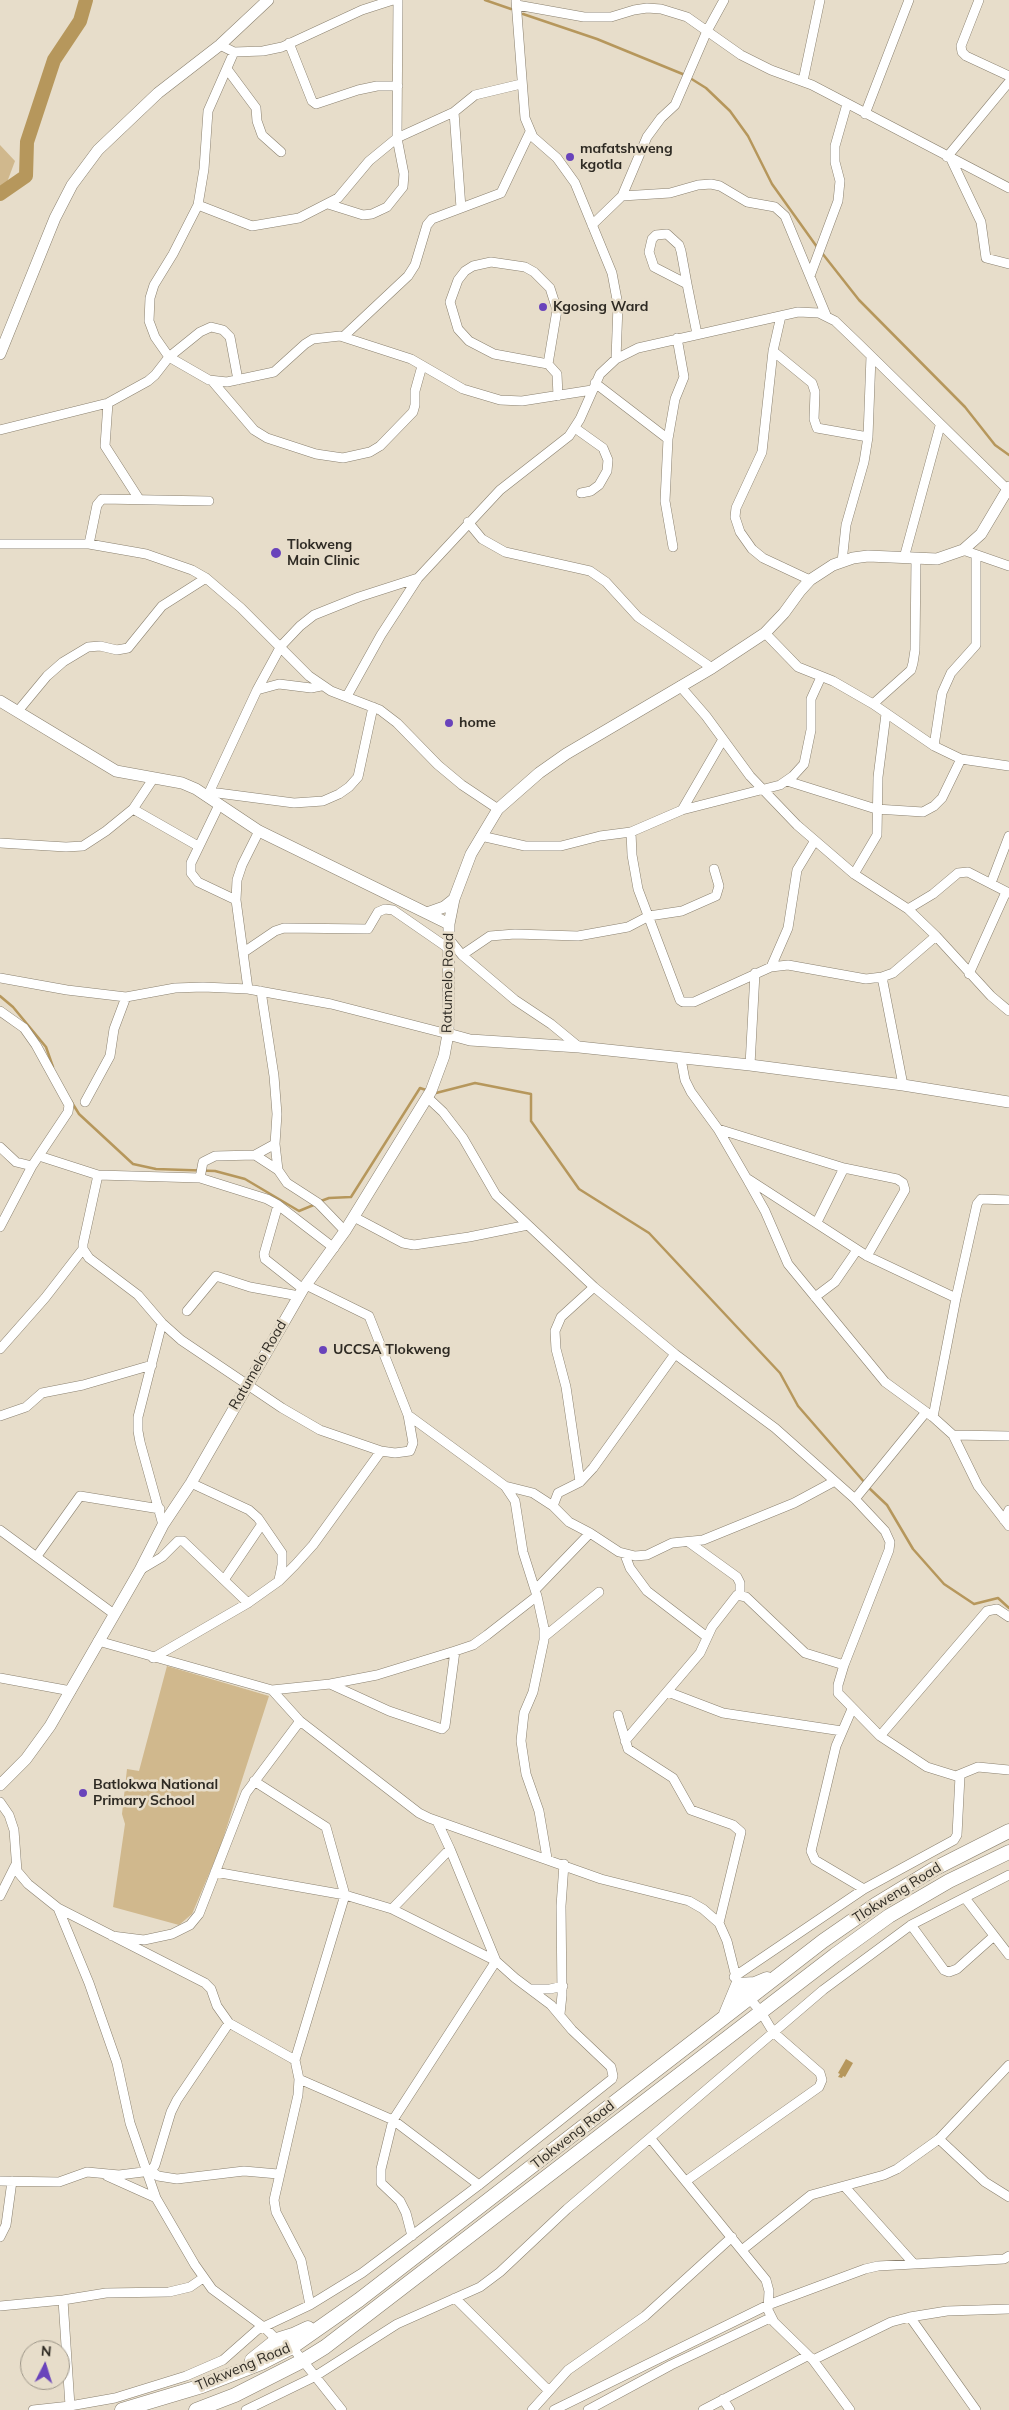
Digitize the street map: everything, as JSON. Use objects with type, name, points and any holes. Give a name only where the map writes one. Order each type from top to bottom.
[{"type":"main road","name":"Tlokweng Road","points":[[122,2410],[152,2403],[234,2373],[292,2347],[351,2306],[723,2019],[790,1965],[875,1905],[934,1869],[1009,1831]]},
{"type":"main road","name":"Tlokweng Road","points":[[196,2410],[235,2395],[304,2360],[325,2347],[889,1916],[949,1881],[1009,1852]]},
{"type":"main road","points":[[723,2019],[736,1981],[755,1984],[775,1975],[790,1965]]},
{"type":"main road","points":[[234,2373],[277,2340],[293,2335],[351,2306]]},
{"type":"street","points":[[0,354],[55,218],[82,171],[98,150],[127,120],[158,93],[220,45],[268,0]]},
{"type":"street","points":[[220,45],[234,52],[263,51],[289,44],[362,10],[393,0]]},
{"type":"street","points":[[328,204],[363,215],[372,214],[387,207],[397,196],[405,181],[397,138],[398,0]]},
{"type":"street","points":[[592,225],[622,196],[647,136],[661,118],[675,105],[707,31],[724,0]]},
{"type":"street","points":[[803,81],[820,0]]},
{"type":"street","points":[[865,114],[910,0]]},
{"type":"street","points":[[979,0],[961,46],[962,52],[1009,76]]},
{"type":"street","points":[[616,359],[616,288],[592,225],[570,175],[557,158],[538,142],[530,132],[525,118],[516,2],[597,18],[611,17],[634,10],[661,10],[687,17],[741,55],[771,70],[803,81],[1009,188]]},
{"type":"street","points":[[289,44],[312,101],[316,104],[376,86],[398,86]]},
{"type":"street","points":[[234,52],[208,111],[204,170],[198,205],[173,254],[154,285],[150,298],[149,321],[155,337],[169,357],[188,370],[214,382],[254,430],[267,438],[316,454],[343,458],[370,452],[380,446],[413,412],[414,391],[422,366]]},
{"type":"street","points":[[227,69],[256,108],[257,121],[262,135],[281,152]]},
{"type":"street","points":[[949,158],[1009,82]]},
{"type":"street","points":[[198,205],[252,226],[261,226],[299,218],[328,204],[344,192],[353,178],[369,161],[397,138],[454,112],[475,94],[521,84]]},
{"type":"street","points":[[810,276],[838,200],[840,181],[835,162],[835,146],[847,104]]},
{"type":"street","points":[[454,112],[461,208]]},
{"type":"street","points":[[343,338],[408,276],[415,265],[427,224],[432,219],[501,193],[530,132]]},
{"type":"street","points":[[949,158],[980,222],[986,258],[1009,264]]},
{"type":"street","points":[[622,196],[670,193],[698,185],[711,184],[720,186],[747,202],[775,207],[785,216],[826,315],[871,356],[940,426],[1009,489],[981,534],[963,550],[937,560],[868,556],[842,562],[810,580],[763,558],[752,549],[740,532],[735,517],[736,508],[762,452],[773,352],[781,316]]},
{"type":"street","points":[[687,284],[654,267],[649,252],[652,239],[656,235],[667,234],[679,245],[687,284],[697,334]]},
{"type":"street","points":[[548,364],[557,310],[550,288],[534,272],[524,267],[491,262],[473,266],[466,271],[458,280],[450,302],[458,329],[469,341],[494,354],[548,364],[557,374],[558,396]]},
{"type":"street","points":[[347,696],[381,635],[418,578],[468,522],[500,490],[569,436],[575,428],[593,386],[616,359],[638,348],[781,316],[806,311],[826,315]]},
{"type":"street","points":[[0,430],[108,403],[155,375],[169,357],[205,329],[218,328],[230,337],[238,380]]},
{"type":"street","points":[[214,382],[238,380],[274,372],[305,344],[330,336],[396,354],[463,389],[500,400],[522,401],[558,396],[593,386]]},
{"type":"street","points":[[673,547],[665,501],[668,439],[675,399],[684,377],[677,338]]},
{"type":"street","points":[[773,352],[812,383],[815,392],[814,419],[817,428],[868,437]]},
{"type":"street","points":[[842,562],[846,525],[864,462],[868,437],[871,356]]},
{"type":"street","points":[[593,386],[668,439]]},
{"type":"street","points":[[108,403],[105,446],[139,499]]},
{"type":"street","points":[[873,704],[911,670],[913,663],[915,650],[910,558],[940,426]]},
{"type":"street","points":[[575,428],[603,448],[608,460],[607,471],[599,485],[591,491],[582,493]]},
{"type":"street","points":[[89,544],[97,505],[100,500],[107,498],[209,501]]},
{"type":"street","points":[[468,522],[482,539],[505,552],[590,571],[606,582],[638,616],[712,668]]},
{"type":"street","points":[[0,544],[89,544],[171,561],[206,578],[241,608],[321,686],[372,707],[397,723],[438,765],[462,785],[498,809]]},
{"type":"street","points":[[963,550],[1009,566]]},
{"type":"street","points":[[934,746],[942,693],[951,672],[976,645],[976,555]]},
{"type":"street","points":[[18,712],[47,676],[64,662],[88,648],[100,646],[117,650],[128,648],[162,606],[206,578]]},
{"type":"street","points":[[209,794],[257,690],[281,646],[306,620],[359,597],[418,578]]},
{"type":"street","name":"Ratumelo Road","points":[[0,1786],[26,1759],[50,1726],[140,1570],[163,1525],[190,1483],[303,1290],[354,1217],[427,1097],[439,1073],[448,1034],[448,944],[449,924],[454,899],[460,879],[481,836],[498,809],[539,773],[566,754],[712,668],[765,633],[810,580]]},
{"type":"street","points":[[765,633],[798,666],[833,681],[873,704],[934,746],[961,759],[1009,766]]},
{"type":"street","points":[[481,836],[525,846],[561,846],[600,836],[631,832],[682,810],[788,781],[804,764],[811,730],[811,699],[821,677]]},
{"type":"street","points":[[257,690],[279,684],[311,688],[321,686]]},
{"type":"street","points":[[680,686],[706,716],[722,741],[750,776],[814,842],[854,874],[908,909],[936,936],[970,974],[1009,1011]]},
{"type":"street","points":[[0,701],[116,771],[182,783],[209,794],[294,803],[323,801],[350,787],[358,777],[372,707]]},
{"type":"street","points":[[854,874],[877,835],[876,809],[886,714]]},
{"type":"street","points":[[682,810],[722,741]]},
{"type":"street","points":[[788,781],[876,809],[923,812],[934,806],[942,798],[961,759]]},
{"type":"street","points":[[0,843],[66,847],[83,846],[106,831],[133,808],[153,779]]},
{"type":"street","points":[[209,794],[219,805],[259,831],[449,924]]},
{"type":"street","points":[[219,805],[198,846],[190,868],[194,878],[236,900]]},
{"type":"street","points":[[133,808],[198,846]]},
{"type":"street","points":[[248,989],[236,900],[237,880],[242,865],[259,831]]},
{"type":"street","points":[[631,832],[632,854],[638,889],[680,1000],[683,1002],[694,1002],[754,973],[771,967],[804,967],[866,979],[882,977],[893,973],[936,936]]},
{"type":"street","points":[[992,883],[1009,836]]},
{"type":"street","points":[[771,967],[788,928],[797,870],[814,842]]},
{"type":"street","points":[[462,955],[490,936],[591,934],[628,927],[649,916],[682,911],[716,896],[719,886],[714,869]]},
{"type":"street","points":[[908,909],[933,894],[958,873],[968,872],[1007,892],[970,974]]},
{"type":"street","points":[[427,913],[444,906],[454,899]]},
{"type":"street","points":[[244,952],[274,931],[284,928],[368,929],[378,912],[385,909],[393,910],[448,944],[515,1000],[551,1024],[579,1047]]},
{"type":"street","points":[[750,1066],[754,973]]},
{"type":"street","points":[[882,977],[903,1085]]},
{"type":"street","points":[[0,978],[66,990],[126,997],[175,988],[248,989],[332,1004],[470,1040],[579,1047],[750,1066],[903,1085],[1009,1102]]},
{"type":"street","points":[[261,991],[274,1076],[277,1114],[275,1144],[278,1170]]},
{"type":"street","points":[[85,1102],[110,1056],[114,1029],[126,997]]},
{"type":"street","points":[[0,1011],[24,1028],[69,1105],[68,1112],[32,1166],[0,1227]]},
{"type":"street","points":[[681,1059],[685,1080],[690,1092],[718,1129],[747,1179],[765,1211],[788,1264],[885,1382],[930,1415],[953,1435],[978,1486],[1007,1523]]},
{"type":"street","points":[[427,1097],[443,1112],[463,1138],[496,1195],[594,1287],[675,1354],[775,1428],[833,1482],[855,1499],[885,1531],[890,1542],[890,1550],[844,1665],[838,1685],[838,1693],[880,1736],[927,1767],[960,1776],[978,1767],[1009,1770]]},
{"type":"street","points":[[718,1129],[844,1168],[897,1179],[904,1186],[905,1190],[867,1256]]},
{"type":"street","points":[[200,1178],[203,1162],[215,1156],[255,1155],[275,1144]]},
{"type":"street","points":[[0,1147],[16,1162],[32,1166]]},
{"type":"street","points":[[255,1155],[278,1170],[287,1183],[318,1203],[345,1231]]},
{"type":"street","points":[[39,1156],[98,1175],[200,1178],[278,1204],[334,1248]]},
{"type":"street","points":[[817,1222],[844,1168]]},
{"type":"street","points":[[0,1349],[45,1298],[83,1249],[98,1175]]},
{"type":"street","points":[[747,1179],[817,1222],[867,1256],[956,1298]]},
{"type":"street","points":[[855,1499],[930,1415],[978,1201],[981,1199],[1009,1200]]},
{"type":"street","points":[[278,1204],[264,1254],[265,1259],[303,1290]]},
{"type":"street","points":[[354,1217],[404,1243],[414,1245],[469,1237],[528,1225]]},
{"type":"street","points":[[83,1249],[89,1258],[138,1295],[162,1323],[181,1340],[320,1430],[381,1451],[395,1453],[410,1451],[412,1443],[408,1415],[369,1316],[339,1299],[303,1290],[250,1287],[216,1276],[187,1311]]},
{"type":"street","points":[[814,1297],[835,1282],[857,1250]]},
{"type":"street","points":[[580,1482],[566,1387],[556,1349],[554,1331],[561,1317],[594,1287]]},
{"type":"street","points":[[162,1323],[138,1417],[138,1430],[163,1525]]},
{"type":"street","points":[[552,1506],[558,1492],[580,1482],[593,1468],[675,1354]]},
{"type":"street","points":[[0,1416],[26,1407],[42,1393],[152,1365]]},
{"type":"street","points":[[408,1415],[505,1486],[515,1501],[523,1552],[542,1615],[544,1637],[532,1692],[524,1713],[521,1741],[526,1774],[539,1811],[547,1858]]},
{"type":"street","points":[[953,1435],[1009,1436]]},
{"type":"street","points":[[153,1658],[248,1603],[279,1581],[313,1545],[381,1451]]},
{"type":"street","points":[[505,1486],[533,1493],[552,1506],[568,1522],[590,1533],[625,1555],[647,1555],[672,1543],[690,1543],[704,1540],[794,1503],[833,1482]]},
{"type":"street","points":[[190,1483],[249,1510],[262,1524],[282,1553],[279,1581]]},
{"type":"street","points":[[37,1556],[80,1496],[160,1509]]},
{"type":"street","points":[[1007,1523],[1009,1510]]},
{"type":"street","points":[[224,1580],[262,1524]]},
{"type":"street","points":[[0,1530],[114,1614]]},
{"type":"street","points":[[98,1641],[272,1690],[330,1684],[377,1675],[455,1651],[473,1644],[487,1635],[536,1593],[590,1533]]},
{"type":"street","points":[[140,1570],[155,1562],[181,1541],[248,1603]]},
{"type":"street","points":[[690,1543],[737,1577],[740,1583],[740,1595]]},
{"type":"street","points":[[625,1555],[630,1568],[647,1590],[707,1637]]},
{"type":"street","points":[[544,1637],[599,1592]]},
{"type":"street","points":[[625,1741],[700,1653],[707,1637],[734,1596],[746,1597],[805,1653],[844,1665]]},
{"type":"street","points":[[880,1736],[987,1611],[998,1609],[1009,1617]]},
{"type":"street","points":[[330,1684],[389,1711],[442,1729],[445,1726],[455,1651]]},
{"type":"street","points":[[0,1678],[71,1691]]},
{"type":"street","points":[[272,1690],[300,1721],[419,1813],[620,1885],[689,1901],[703,1909],[719,1923],[726,1941],[736,1981],[761,2012],[773,2032],[820,2073],[821,2084],[686,2181]]},
{"type":"street","points":[[668,1692],[724,1713],[842,1731]]},
{"type":"street","points":[[852,1709],[842,1731],[825,1786],[811,1851],[815,1860],[864,1889]]},
{"type":"street","points":[[618,1715],[625,1741],[630,1751],[672,1778],[691,1810],[733,1825],[741,1832],[719,1923]]},
{"type":"street","points":[[112,1936],[144,1940],[181,1931],[195,1920],[199,1914],[239,1807],[254,1781],[300,1721]]},
{"type":"street","points":[[736,1981],[864,1889],[954,1840],[956,1835],[960,1776]]},
{"type":"street","points":[[254,1781],[326,1827],[330,1833],[345,1895],[295,2060],[299,2079],[298,2095],[278,2174],[274,2204],[299,2255],[310,2305]]},
{"type":"street","points":[[0,1802],[10,1815],[14,1830],[15,1866],[21,1878],[58,1908],[205,1983],[210,1989],[217,2006],[229,2023],[295,2060]]},
{"type":"street","points":[[437,1821],[496,1961]]},
{"type":"street","points":[[392,1910],[450,1849]]},
{"type":"street","points":[[560,2014],[562,1986],[561,1906],[564,1864]]},
{"type":"street","points":[[0,1896],[15,1866]]},
{"type":"street","points":[[33,2410],[115,2398],[186,2376],[228,2357],[250,2335],[310,2305],[362,2273],[480,2185],[612,2079],[613,2072],[610,2067],[560,2014],[496,1961],[392,1910],[345,1895],[215,1872]]},
{"type":"street","points":[[246,2410],[314,2376],[390,2328],[480,2287],[500,2272],[568,2209],[651,2140],[773,2032],[865,1958],[911,1925],[1009,1875]]},
{"type":"street","points":[[965,1898],[1009,1955]]},
{"type":"street","points":[[58,1908],[104,2023],[117,2063],[130,2123],[156,2198],[203,2278],[220,2296],[265,2328],[277,2340],[292,2347],[304,2360],[339,2409]]},
{"type":"street","points":[[911,1925],[944,1970],[949,1972],[957,1969],[994,1936]]},
{"type":"street","points":[[412,2236],[406,2213],[400,2201],[381,2183],[381,2169],[393,2120],[496,1961]]},
{"type":"street","points":[[530,1989],[550,1989],[562,1986]]},
{"type":"street","points":[[148,2172],[155,2165],[171,2112],[177,2100],[229,2023]]},
{"type":"street","points":[[742,2250],[812,2195],[845,2187],[896,2169],[939,2139],[1009,2065]]},
{"type":"street","points":[[299,2079],[393,2120],[480,2185]]},
{"type":"street","points":[[939,2139],[985,2182],[1009,2197]]},
{"type":"street","points":[[651,2140],[766,2280],[769,2291],[768,2305],[770,2318],[794,2345],[810,2358],[850,2410]]},
{"type":"street","points":[[0,2180],[59,2182],[87,2172],[119,2175],[148,2172],[158,2176],[177,2179],[244,2171],[278,2174]]},
{"type":"street","points":[[102,2174],[156,2198]]},
{"type":"street","points":[[0,2237],[6,2225],[12,2181]]},
{"type":"street","points":[[845,2187],[914,2264]]},
{"type":"street","points":[[532,2410],[568,2370],[645,2316],[732,2237]]},
{"type":"street","points":[[554,2410],[768,2305],[865,2269],[878,2266],[1004,2259],[1009,2256]]},
{"type":"street","points":[[0,2306],[63,2300],[106,2293],[169,2292],[190,2287],[203,2278]]},
{"type":"street","points":[[455,2298],[548,2390]]},
{"type":"street","points":[[63,2300],[70,2406]]},
{"type":"street","points":[[703,2410],[810,2358],[891,2322],[947,2311],[1009,2309]]},
{"type":"street","points":[[910,2317],[976,2410]]},
{"type":"street","points":[[588,2410],[671,2365],[770,2318]]},
{"type":"street","points":[[723,2399],[730,2410]]},
{"type":"shaded area","points":[[0,145],[15,161],[0,201]]},
{"type":"shaded area","points":[[167,1666],[269,1696],[220,1848],[192,1914],[179,1925],[113,1907],[125,1824],[122,1814],[127,1769],[139,1771]]},
{"type":"shaded area","points":[[846,2059],[853,2063],[845,2077],[838,2077],[840,2074],[838,2073]]},
{"type":"waterway","points":[[0,194],[26,176],[27,142],[54,60],[80,21],[86,0]]},
{"type":"waterway","points":[[485,0],[511,9]]},
{"type":"waterway","points":[[523,14],[597,39],[685,75]]},
{"type":"waterway","points":[[690,78],[706,88],[730,111],[748,136],[772,184],[817,247]]},
{"type":"waterway","points":[[822,253],[859,300],[965,407],[995,445],[1009,455]]},
{"type":"waterway","points":[[0,996],[13,1007],[46,1047],[53,1067]]},
{"type":"waterway","points":[[436,1093],[475,1083],[531,1094],[531,1121],[579,1189],[649,1233],[780,1373],[798,1406],[865,1483]]},
{"type":"waterway","points":[[321,1201],[329,1198],[351,1197],[420,1088],[426,1090]]},
{"type":"waterway","points":[[71,1101],[79,1114],[133,1164],[156,1169],[215,1171],[245,1179],[299,1211],[316,1204]]},
{"type":"waterway","points":[[868,1487],[887,1505],[913,1549],[944,1584],[974,1604],[998,1598],[1009,1608]]},
{"type":"place","name":"mafatshweng kgotla","points":[[570,157]]},
{"type":"place","name":"Kgosing Ward","points":[[543,307]]},
{"type":"place","name":"Tlokweng Main Clinic","points":[[276,553]]},
{"type":"place","name":"home","points":[[449,723]]},
{"type":"place","name":"UCCSA Tlokweng","points":[[323,1350]]},
{"type":"place","name":"Batlokwa National Primary School","points":[[83,1793]]}]
